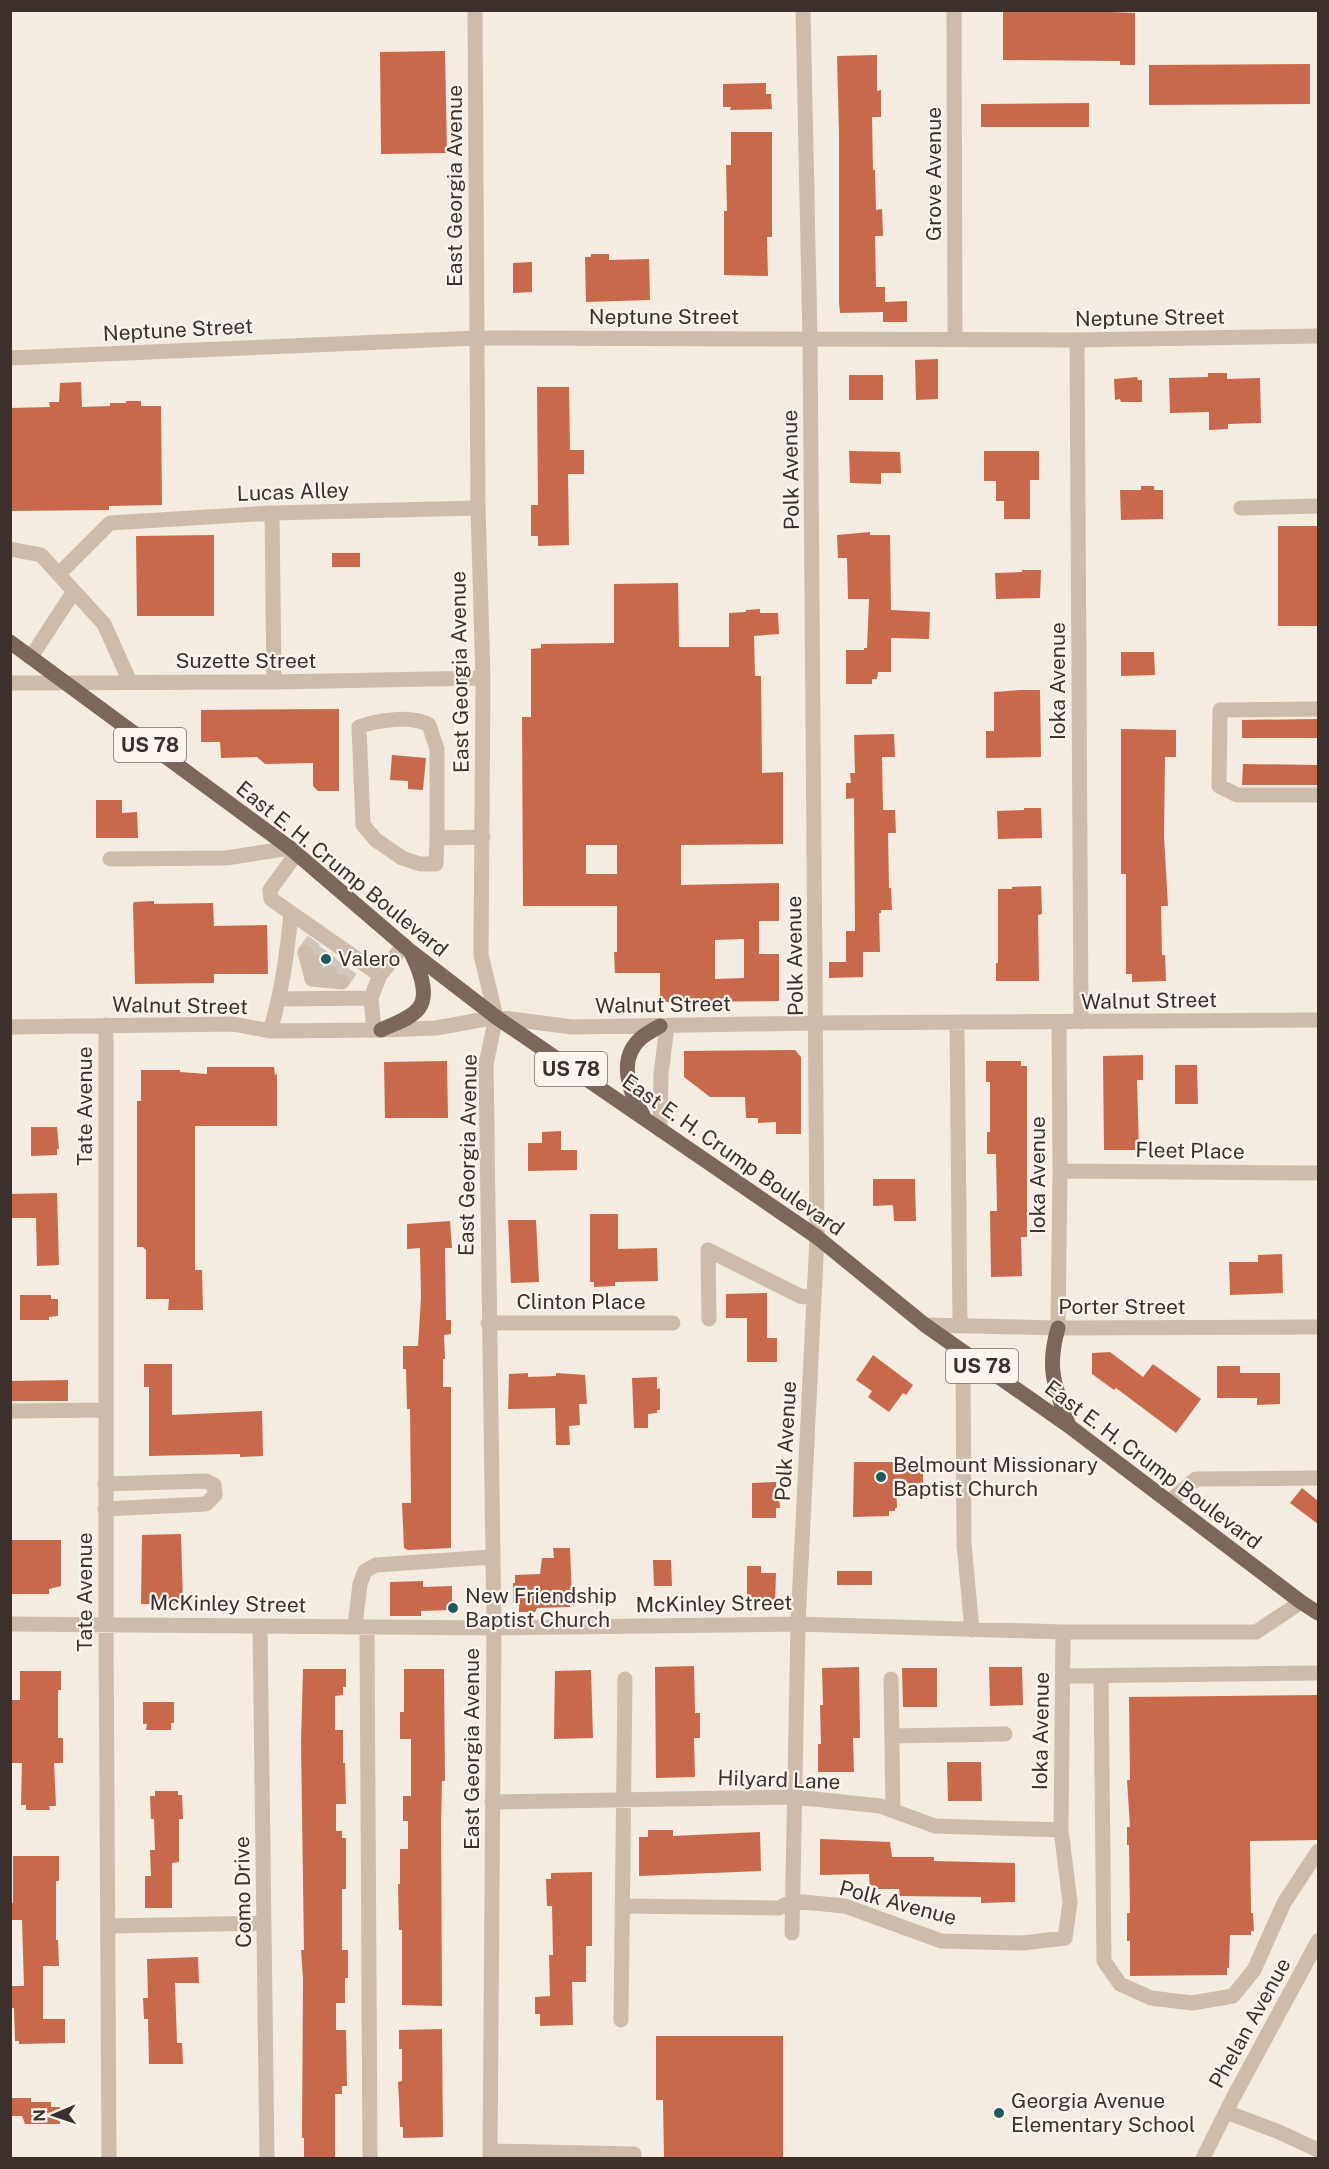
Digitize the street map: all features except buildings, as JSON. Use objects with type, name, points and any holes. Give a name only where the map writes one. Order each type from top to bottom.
[{"type":"main road","name":"East E. H. Crump Boulevard","points":[[10,642],[293,851],[406,948],[496,1017],[818,1237],[925,1326],[1069,1426],[1300,1602],[1318,1613]]},
{"type":"main road","points":[[378,1030],[411,1015],[419,1008],[422,1001],[423,990],[418,966],[406,948]]},
{"type":"main road","points":[[646,1120],[631,1096],[627,1070],[630,1053],[639,1040],[663,1026]]},
{"type":"main road","points":[[1058,1328],[1051,1364],[1053,1380],[1069,1426]]},
{"type":"street","name":"East Georgia Avenue","points":[[475,10],[478,508],[483,678],[481,955],[496,1017],[486,1064],[494,1628],[490,2155]]},
{"type":"street","name":"Polk Avenue","points":[[792,1933],[798,1624],[818,1237],[810,339],[803,10]]},
{"type":"street","name":"Grove Avenue","points":[[954,10],[955,338]]},
{"type":"street","name":"Neptune Street","points":[[10,358],[477,338],[1077,340],[1318,336]]},
{"type":"street","name":"Ioka Avenue","points":[[1077,340],[1081,1022]]},
{"type":"street","points":[[1241,508],[1318,506]]},
{"type":"street","name":"Lucas Alley","points":[[59,574],[110,523],[272,513],[478,508]]},
{"type":"street","points":[[272,513],[274,682]]},
{"type":"street","points":[[10,549],[41,555],[59,574],[104,624],[130,682]]},
{"type":"street","points":[[31,657],[74,591]]},
{"type":"street","name":"Suzette Street","points":[[10,682],[274,682],[483,678]]},
{"type":"street","points":[[1318,709],[1220,710],[1219,775],[1219,786],[1237,795],[1318,795]]},
{"type":"street","points":[[421,720],[429,725],[437,749],[437,837],[436,864],[420,864],[402,858],[376,840],[363,825],[359,727],[375,721],[421,720]]},
{"type":"street","points":[[437,837],[483,837]]},
{"type":"street","points":[[110,859],[226,858],[293,851]]},
{"type":"street","points":[[293,851],[270,891],[271,899],[350,959],[380,975]]},
{"type":"street","points":[[270,1031],[280,999],[291,913]]},
{"type":"street","points":[[378,1030],[371,998],[380,975],[406,948]]},
{"type":"street","points":[[309,998],[312,979],[311,957]]},
{"type":"street","points":[[312,979],[336,978]]},
{"type":"street","points":[[280,999],[371,998]]},
{"type":"street","name":"Walnut Street","points":[[10,1027],[233,1024],[270,1031],[378,1030],[436,1028],[496,1017],[572,1028],[817,1023],[1318,1020]]},
{"type":"street","points":[[957,1023],[960,1325]]},
{"type":"street","name":"Ioka Avenue","points":[[1058,1328],[1059,1023]]},
{"type":"street","name":"Tate Avenue","points":[[106,1025],[105,1509],[109,2158]]},
{"type":"street","points":[[660,1130],[663,1026]]},
{"type":"street","name":"Fleet Place","points":[[1060,1171],[1318,1173]]},
{"type":"street","points":[[709,1319],[708,1250],[801,1296],[814,1298]]},
{"type":"street","name":"Clinton Place","points":[[489,1323],[674,1323]]},
{"type":"street","name":"Porter Street","points":[[925,1326],[1318,1328]]},
{"type":"street","points":[[963,1353],[964,1544],[972,1629]]},
{"type":"street","points":[[10,1411],[105,1410]]},
{"type":"street","points":[[1169,1502],[1196,1479],[1318,1478]]},
{"type":"street","points":[[105,1484],[206,1481],[214,1485],[215,1495],[206,1504],[105,1509]]},
{"type":"street","points":[[142,1483],[144,1507]]},
{"type":"street","points":[[370,2158],[360,1584],[365,1571],[376,1565],[492,1557]]},
{"type":"street","name":"McKinley Street","points":[[10,1624],[494,1628],[798,1624],[1063,1632],[1256,1632],[1300,1602]]},
{"type":"street","name":"Como Drive","points":[[260,1626],[267,2158]]},
{"type":"street","name":"Ioka Avenue","points":[[1061,1830],[1063,1632]]},
{"type":"street","points":[[1063,1676],[1318,1673]]},
{"type":"street","points":[[1101,1676],[1104,1961],[1120,1984],[1151,1998],[1192,2003],[1233,1996],[1254,1970],[1284,1903],[1318,1851]]},
{"type":"street","points":[[621,2020],[625,1678]]},
{"type":"street","points":[[891,1679],[892,1810]]},
{"type":"street","points":[[892,1736],[1005,1734]]},
{"type":"street","name":"Hilyard Lane","points":[[492,1802],[795,1797],[880,1806],[934,1826],[1061,1830]]},
{"type":"street","name":"Polk Avenue","points":[[792,1901],[845,1906],[940,1941],[1023,1943],[1065,1938],[1070,1902],[1061,1830]]},
{"type":"street","points":[[622,1906],[779,1908],[792,1901]]},
{"type":"street","points":[[109,1926],[264,1923]]},
{"type":"street","name":"Phelan Avenue","points":[[1203,2158],[1318,1941]]},
{"type":"street","points":[[1226,2112],[1318,2150]]},
{"type":"street","points":[[490,2155],[634,2154],[634,2158]]},
{"type":"tunnel","points":[[305,952],[315,938]]},
{"type":"tunnel","points":[[316,962],[327,947]]},
{"type":"tunnel","points":[[330,973],[342,958]]},
{"type":"tunnel","points":[[342,982],[353,966]]},
{"type":"place","name":"Valero","points":[[326,959]]},
{"type":"place","name":"Belmount Missionary Baptist Church","points":[[881,1477]]},
{"type":"place","name":"New Friendship Baptist Church","points":[[453,1608]]},
{"type":"place","name":"Georgia Avenue Elementary School","points":[[999,2113]]}]
